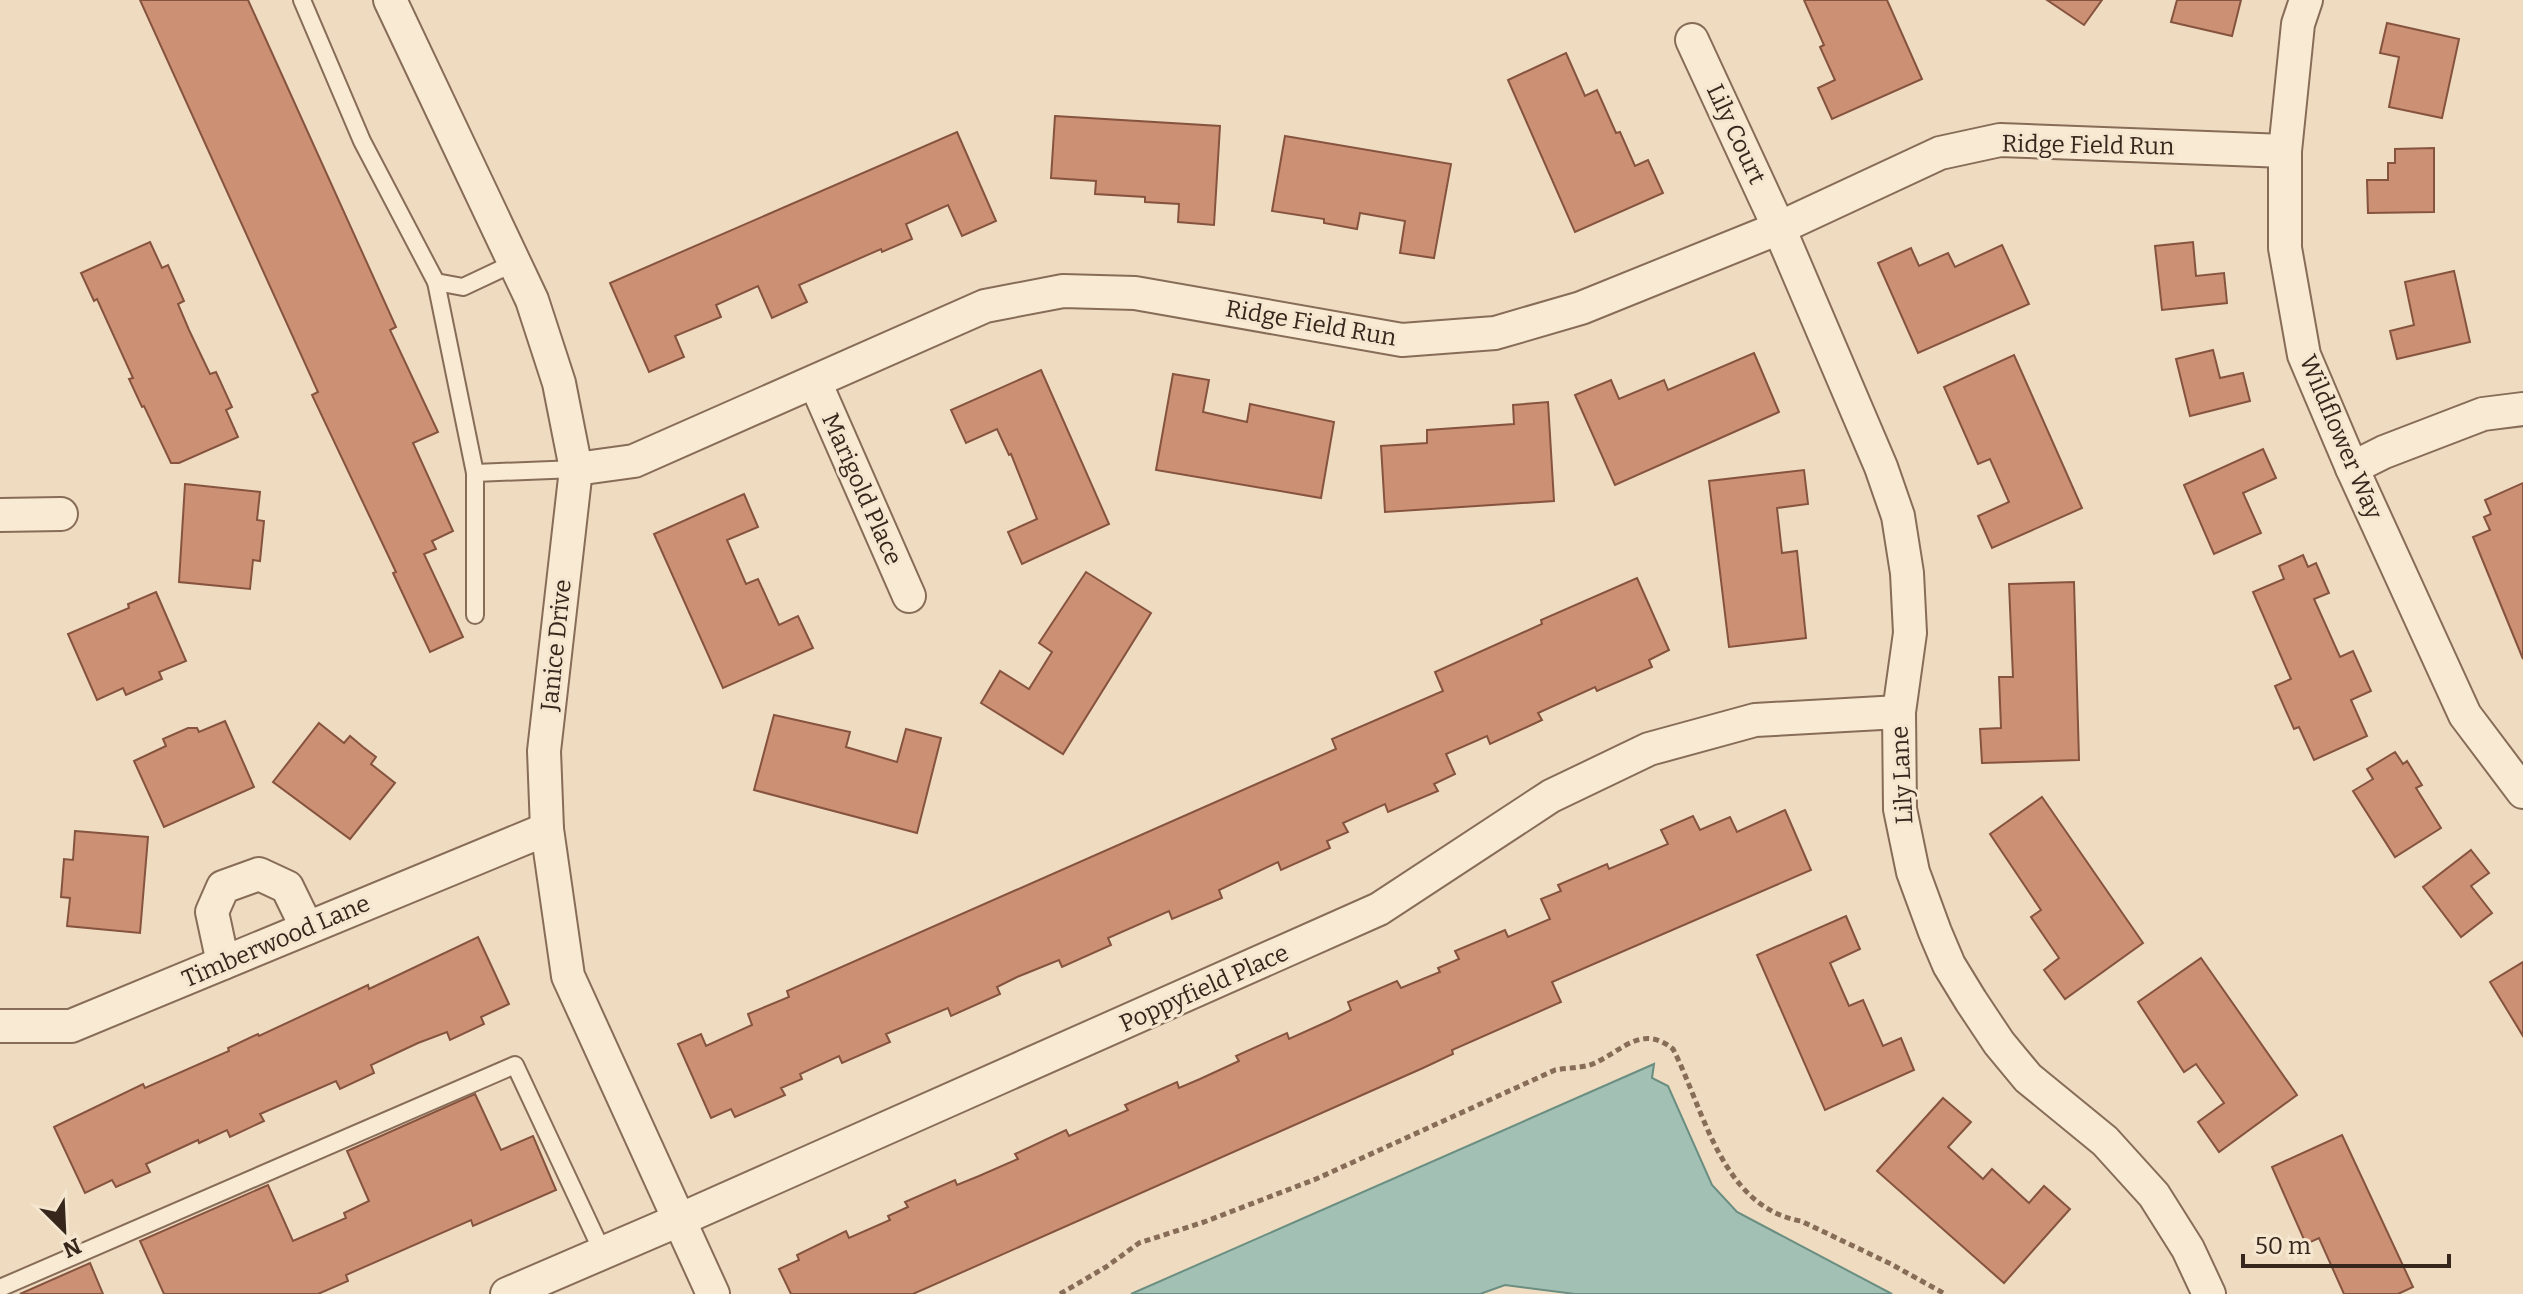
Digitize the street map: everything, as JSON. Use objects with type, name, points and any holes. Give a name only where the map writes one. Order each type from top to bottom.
[{"type":"street","name":"Janice Drive","points":[[390,0],[532,300],[559,383],[576,469],[544,751],[547,829],[568,976],[713,1294]]},
{"type":"street","name":"Wildflower Way","points":[[2306,0],[2298,24],[2285,151],[2285,248],[2304,355],[2465,715],[2523,792]]},
{"type":"street","name":"Lily Court","points":[[1692,40],[1779,228]]},
{"type":"street","name":"Ridge Field Run","points":[[576,469],[634,461],[985,306],[1063,291],[1135,293],[1402,340],[1495,333],[1581,308],[1779,228],[1940,153],[2000,140],[2285,151]]},
{"type":"street","name":"Lily Lane","points":[[1779,228],[1881,467],[1898,516],[1907,573],[1910,633],[1899,712],[1900,809],[1913,872],[1949,965],[1999,1043],[2028,1078],[2105,1141],[2154,1195],[2188,1249],[2209,1294]]},
{"type":"street","name":"Marigold Place","points":[[815,382],[909,596]]},
{"type":"street","points":[[2352,468],[2384,452],[2483,414],[2523,409]]},
{"type":"street","points":[[0,515],[61,514]]},
{"type":"street","name":"Poppyfield Place","points":[[507,1294],[1379,909],[1551,796],[1649,749],[1755,720],[1899,712]]},
{"type":"street","name":"Timberwood Lane","points":[[0,1026],[71,1026],[547,829]]},
{"type":"street","points":[[223,963],[212,912],[223,887],[259,874],[287,887],[307,928]]},
{"type":"lane","points":[[302,0],[362,141],[436,282],[475,473],[475,615]]},
{"type":"lane","points":[[436,282],[463,287],[514,263]]},
{"type":"lane","points":[[475,473],[576,469]]},
{"type":"lane","points":[[0,1288],[515,1065],[603,1253]]},
{"type":"path","points":[[1060,1294],[1139,1243],[1316,1179],[1555,1070],[1593,1064],[1633,1041],[1653,1038],[1664,1041],[1673,1049],[1722,1160],[1750,1196],[1791,1219],[1816,1227],[1891,1264],[1945,1294]]},
{"type":"shaded area","points":[[1654,1064],[1652,1078],[1668,1086],[1712,1185],[1737,1212],[1892,1294],[1575,1294],[1505,1285],[1480,1294],[1131,1294]]},
{"type":"building","points":[[140,0],[248,0],[396,327],[390,330],[438,432],[413,443],[453,531],[432,541],[436,549],[424,554],[463,637],[430,652],[393,573],[396,572],[312,395],[318,392]]},
{"type":"building","points":[[1804,0],[1887,0],[1922,79],[1832,119],[1818,88],[1835,80]]},
{"type":"building","points":[[2047,0],[2102,0],[2084,25]]},
{"type":"building","points":[[2177,0],[2241,0],[2232,36],[2171,22]]},
{"type":"building","points":[[2387,23],[2459,39],[2442,118],[2389,107],[2399,57],[2380,53]]},
{"type":"building","points":[[1566,53],[1585,96],[1597,90],[1635,166],[1648,160],[1663,193],[1575,232],[1508,80]]},
{"type":"building","points":[[1055,116],[1220,126],[1214,225],[1178,222],[1179,204],[1145,202],[1145,197],[1095,194],[1096,181],[1051,178]]},
{"type":"building","points":[[957,132],[996,221],[962,236],[948,205],[906,224],[912,239],[882,252],[881,249],[799,285],[807,302],[772,318],[758,286],[716,305],[721,317],[675,336],[684,357],[649,372],[610,283]]},
{"type":"building","points":[[1285,136],[1451,164],[1434,258],[1400,253],[1405,221],[1360,213],[1357,229],[1324,223],[1324,219],[1272,211]]},
{"type":"building","points":[[2434,148],[2434,212],[2368,213],[2367,180],[2388,180],[2388,163],[2395,163],[2395,149]]},
{"type":"building","points":[[150,242],[162,268],[168,265],[184,301],[178,304],[189,330],[210,374],[216,372],[232,407],[226,410],[238,437],[179,463],[171,463],[142,407],[129,379],[133,378],[97,299],[94,301],[81,273]]},
{"type":"building","points":[[2193,242],[2196,276],[2224,273],[2227,303],[2162,310],[2155,246]]},
{"type":"building","points":[[2002,245],[2029,304],[1918,353],[1878,263],[1911,248],[1919,266],[1948,253],[1955,267]]},
{"type":"building","points":[[2454,271],[2470,342],[2397,359],[2390,331],[2414,325],[2405,282]]},
{"type":"building","points":[[2213,350],[2220,378],[2243,373],[2250,401],[2190,416],[2176,359]]},
{"type":"building","points":[[1754,353],[1779,412],[1615,485],[1575,395],[1611,380],[1619,399],[1664,380],[1668,390]]},
{"type":"building","points":[[2014,355],[2082,508],[1992,548],[1978,516],[2009,502],[1990,459],[1978,464],[1944,387]]},
{"type":"building","points":[[1041,370],[1109,524],[1022,564],[1008,532],[1037,519],[1011,454],[997,429],[966,443],[951,410]]},
{"type":"building","points":[[1173,374],[1209,380],[1203,412],[1247,422],[1250,404],[1334,422],[1321,498],[1156,470]]},
{"type":"building","points":[[1548,402],[1554,501],[1385,512],[1381,446],[1427,443],[1427,430],[1514,424],[1513,405]]},
{"type":"building","points":[[2263,449],[2276,478],[2243,493],[2261,533],[2214,554],[2184,485]]},
{"type":"building","points":[[1804,470],[1808,504],[1777,508],[1782,553],[1797,551],[1806,638],[1729,647],[1709,481]]},
{"type":"building","points":[[2523,483],[2523,659],[2473,537],[2490,530],[2484,517],[2491,514],[2485,500]]},
{"type":"building","points":[[185,484],[260,492],[257,520],[264,521],[260,561],[253,560],[250,589],[179,582]]},
{"type":"building","points":[[744,494],[758,527],[727,540],[746,584],[758,579],[779,625],[798,616],[813,648],[723,688],[654,534]]},
{"type":"building","points":[[2303,555],[2308,567],[2316,563],[2329,593],[2314,599],[2340,657],[2353,651],[2371,691],[2351,700],[2367,736],[2314,760],[2299,727],[2294,729],[2275,686],[2291,679],[2253,592],[2284,579],[2279,566]]},
{"type":"building","points":[[1086,572],[1151,613],[1063,754],[981,703],[1000,671],[1029,689],[1052,652],[1039,643]]},
{"type":"building","points":[[1637,578],[1669,650],[1649,660],[1652,667],[1597,691],[1595,687],[1538,713],[1542,720],[1490,744],[1487,736],[1446,754],[1455,774],[1434,784],[1438,791],[1388,812],[1385,804],[1343,823],[1348,832],[1327,841],[1330,848],[1281,870],[1278,862],[1219,890],[1222,898],[1172,919],[1169,911],[1108,938],[1111,945],[1062,967],[1059,960],[1017,977],[997,987],[1000,994],[951,1016],[948,1008],[886,1034],[890,1042],[842,1063],[839,1056],[800,1074],[802,1079],[781,1088],[785,1095],[735,1117],[731,1109],[711,1118],[678,1044],[701,1034],[706,1046],[752,1025],[748,1014],[789,997],[787,991],[1336,749],[1332,739],[1443,691],[1435,672],[1542,624],[1541,620]]},
{"type":"building","points":[[2074,582],[2079,760],[1982,763],[1980,729],[2001,728],[1999,677],[2013,677],[2009,584]]},
{"type":"building","points":[[156,592],[186,661],[159,672],[162,679],[126,695],[123,688],[97,700],[68,634],[129,608],[128,604]]},
{"type":"building","points":[[774,715],[850,732],[846,747],[897,762],[906,729],[941,738],[917,833],[754,790]]},
{"type":"building","points":[[225,721],[254,787],[164,827],[134,761],[166,746],[163,739],[188,728],[197,728],[199,732]]},
{"type":"building","points":[[319,723],[344,743],[350,736],[376,757],[371,764],[395,783],[350,839],[273,782]]},
{"type":"building","points":[[2395,752],[2403,764],[2407,761],[2422,785],[2416,788],[2441,828],[2395,857],[2353,791],[2373,779],[2367,769]]},
{"type":"building","points":[[2042,797],[2143,943],[2065,999],[2044,970],[2059,958],[2031,917],[2041,910],[1990,834]]},
{"type":"building","points":[[1785,810],[1811,870],[1552,982],[1561,1002],[1452,1050],[1453,1054],[1423,1068],[913,1294],[791,1294],[779,1269],[799,1260],[797,1255],[846,1231],[849,1238],[890,1220],[888,1216],[908,1207],[905,1202],[955,1180],[957,1185],[1018,1159],[1015,1154],[1066,1130],[1069,1136],[1128,1110],[1125,1105],[1177,1082],[1179,1088],[1200,1079],[1239,1061],[1236,1056],[1287,1033],[1289,1039],[1331,1020],[1351,1010],[1348,1002],[1397,981],[1401,988],[1440,972],[1438,968],[1459,959],[1455,951],[1505,930],[1508,937],[1550,919],[1541,899],[1561,891],[1558,885],[1607,864],[1609,869],[1668,844],[1661,830],[1693,816],[1700,830],[1730,817],[1737,832]]},
{"type":"building","points":[[75,831],[148,837],[140,933],[67,926],[70,898],[61,897],[64,859],[73,860]]},
{"type":"building","points":[[2471,850],[2489,873],[2471,886],[2492,913],[2461,937],[2423,887]]},
{"type":"building","points":[[1846,916],[1860,949],[1830,963],[1849,1006],[1863,1000],[1883,1046],[1901,1038],[1914,1070],[1825,1110],[1757,955]]},
{"type":"building","points":[[478,937],[509,1004],[481,1017],[484,1024],[450,1040],[447,1032],[418,1043],[371,1065],[374,1073],[340,1089],[336,1081],[260,1114],[264,1121],[230,1137],[227,1130],[199,1143],[198,1140],[146,1164],[150,1172],[116,1187],[112,1180],[85,1193],[54,1127],[143,1084],[145,1088],[229,1051],[228,1048],[368,985],[369,989]]},
{"type":"building","points":[[2201,958],[2297,1095],[2219,1152],[2198,1122],[2224,1103],[2196,1064],[2184,1072],[2138,1002]]},
{"type":"building","points":[[2523,962],[2523,1036],[2490,982]]},
{"type":"building","points":[[475,1094],[501,1150],[533,1136],[556,1190],[473,1226],[471,1220],[346,1275],[348,1281],[318,1294],[164,1294],[140,1241],[268,1185],[293,1241],[346,1218],[344,1213],[369,1201],[347,1151]]},
{"type":"building","points":[[1943,1098],[1971,1122],[1948,1147],[1983,1179],[1992,1169],[2029,1203],[2044,1186],[2070,1209],[2004,1283],[1877,1171]]},
{"type":"building","points":[[2342,1135],[2413,1287],[2398,1294],[2344,1294],[2319,1238],[2306,1244],[2272,1167]]},
{"type":"building","points":[[90,1263],[103,1294],[20,1294]]}]
